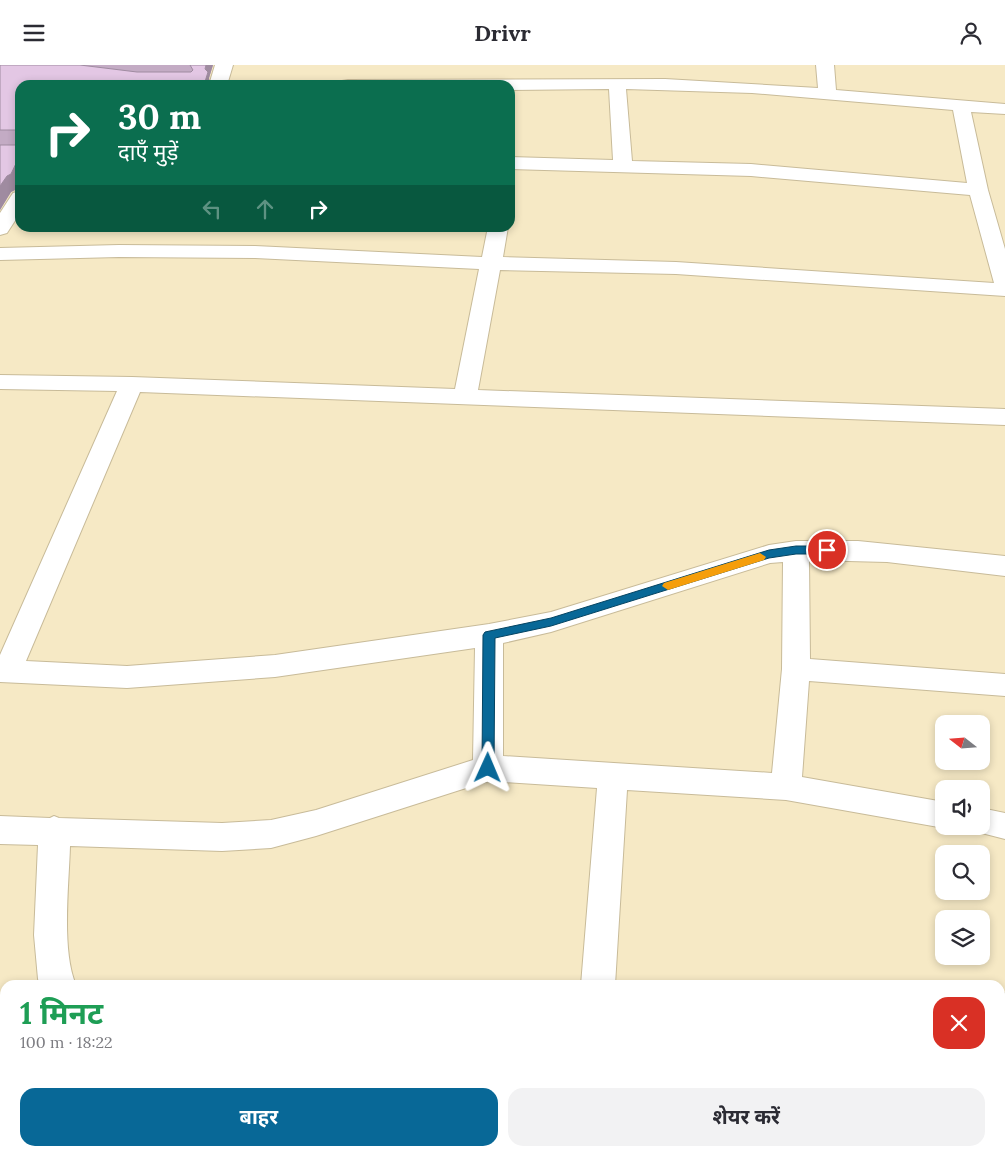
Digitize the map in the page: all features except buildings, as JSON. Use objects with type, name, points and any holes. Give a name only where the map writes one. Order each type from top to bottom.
[{"type":"street","points":[[220,80],[224,65]]},
{"type":"street","points":[[825,65],[827,94]]},
{"type":"street","points":[[617,83],[623,166]]},
{"type":"street","points":[[515,84],[617,83],[752,87],[1005,109]]},
{"type":"street","points":[[961,105],[978,190],[1005,285]]},
{"type":"street","points":[[515,168],[623,166],[751,170],[978,190]]},
{"type":"street","points":[[0,229],[15,205]]},
{"type":"street","points":[[465,396],[497,232]]},
{"type":"street","points":[[0,255],[119,251],[255,252],[415,261],[676,268],[1005,290]]},
{"type":"street","points":[[0,382],[29,381],[465,396],[1005,417]]},
{"type":"street","points":[[132,385],[4,671],[127,677],[255,668],[489,635],[551,622],[769,554],[796,550],[858,549],[1005,566]]},
{"type":"street","points":[[786,787],[796,669],[796,550]]},
{"type":"street","points":[[488,768],[489,635]]},
{"type":"street","points":[[796,669],[1005,685]]},
{"type":"street","points":[[0,829],[222,837],[270,834],[316,823],[488,768],[786,787],[935,813]]},
{"type":"street","points":[[598,980],[613,775]]},
{"type":"street","points":[[990,823],[1005,826]]},
{"type":"street","points":[[54,830],[51,935],[56,980]]},
{"type":"slow traffic","points":[[668,586],[760,557]]},
{"type":"route","points":[[488,768],[489,635],[551,622],[769,554],[796,550],[827,550]]}]
